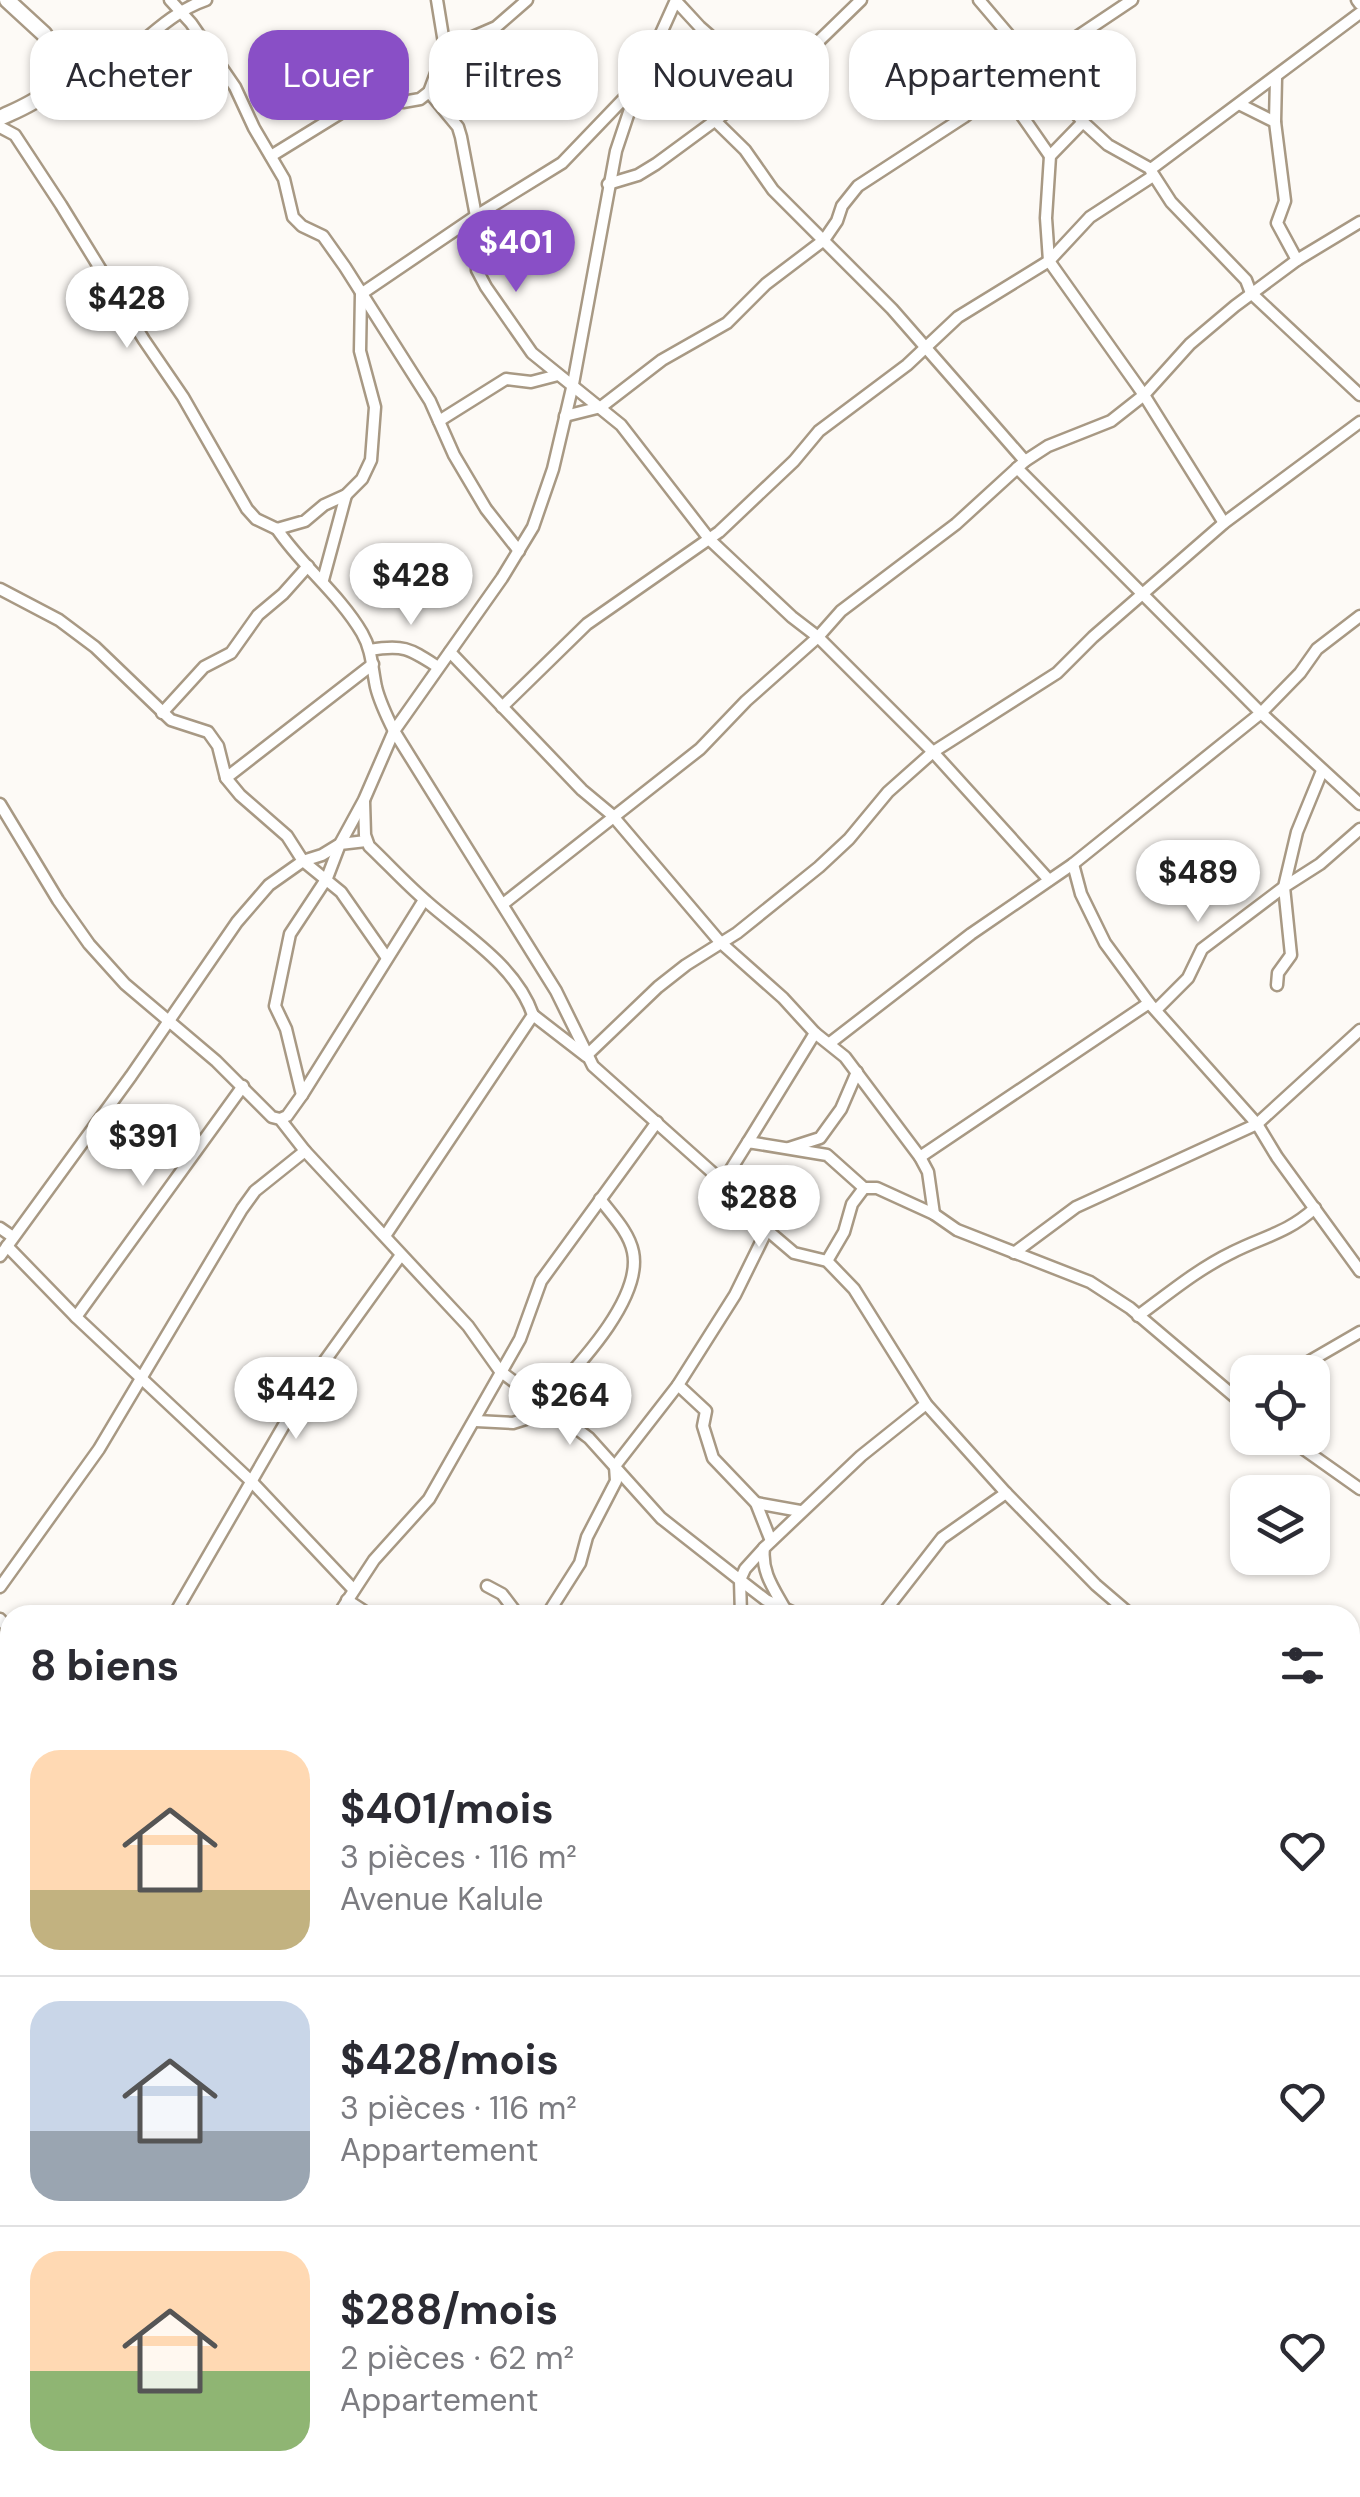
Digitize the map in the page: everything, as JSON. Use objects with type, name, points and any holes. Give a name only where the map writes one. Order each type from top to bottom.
[{"type":"street","points":[[7,0],[40,30]]},
{"type":"street","points":[[170,0],[236,88],[284,179],[293,217],[322,236],[389,334],[486,509],[519,551]]},
{"type":"street","points":[[153,30],[179,10],[206,0]]},
{"type":"street","points":[[437,0],[442,30]]},
{"type":"street","points":[[491,30],[527,0]]},
{"type":"street","points":[[663,30],[676,0],[706,30]]},
{"type":"street","points":[[829,32],[862,0]]},
{"type":"street","points":[[979,0],[1006,30]]},
{"type":"street","points":[[1086,30],[1132,0]]},
{"type":"street","points":[[502,706],[587,624],[710,540],[794,461],[819,431],[927,348],[958,317],[1049,261],[1090,217],[1360,14]]},
{"type":"street","points":[[1276,78],[1275,122],[1285,201],[1277,223],[1297,260]]},
{"type":"street","points":[[271,156],[365,98],[387,96],[404,102],[429,93]]},
{"type":"street","points":[[30,102],[7,115],[14,135],[184,397],[247,508],[256,519],[277,529],[324,580],[362,633],[370,650],[381,704],[394,731],[556,991],[586,1056]]},
{"type":"street","points":[[1238,104],[1275,122]]},
{"type":"street","points":[[361,294],[573,155],[618,105]]},
{"type":"street","points":[[452,120],[458,127],[476,216],[477,270],[532,353],[621,426],[710,540],[818,637],[933,752],[1049,880]]},
{"type":"street","points":[[302,1095],[286,1029],[275,1006],[290,934],[326,878],[394,731],[519,551],[543,504],[573,384],[608,184],[624,120]]},
{"type":"street","points":[[608,184],[647,169],[716,120],[773,190],[927,348],[1021,464],[1141,594],[1322,772],[1360,804]]},
{"type":"street","points":[[565,416],[600,407],[677,350],[726,323],[766,284],[824,240],[858,186],[955,120]]},
{"type":"street","points":[[1025,120],[1050,156],[1046,218],[1049,261],[1144,395],[1224,523]]},
{"type":"street","points":[[1050,156],[1083,122],[1108,145],[1152,172],[1171,202],[1246,280],[1251,294],[1360,395]]},
{"type":"street","points":[[0,126],[14,135]]},
{"type":"street","points":[[503,904],[700,749],[746,700],[859,595],[956,524],[1021,464],[1048,446],[1111,421],[1144,395],[1190,344],[1251,294],[1297,260],[1360,222]]},
{"type":"street","points":[[277,529],[305,521],[324,504],[346,495],[362,478],[370,460],[375,407],[360,351],[361,294]]},
{"type":"street","points":[[439,421],[506,379],[530,382],[558,376]]},
{"type":"street","points":[[586,1056],[658,987],[737,933],[819,867],[888,792],[933,752],[1056,673],[1224,523],[1360,422]]},
{"type":"street","points":[[324,580],[346,495]]},
{"type":"street","points":[[162,713],[204,667],[237,647],[258,616],[308,566]]},
{"type":"street","points":[[0,589],[59,620],[96,647],[171,720],[208,732],[218,746],[226,778],[288,836],[304,861],[349,902],[386,958]]},
{"type":"street","points":[[830,1043],[956,946],[1073,864],[1261,713],[1318,649],[1360,616]]},
{"type":"street","points":[[370,650],[409,648],[438,667]]},
{"type":"street","points":[[450,652],[612,815],[720,942],[857,1072],[920,1157],[928,1172],[934,1214]]},
{"type":"street","points":[[226,778],[373,664]]},
{"type":"street","points":[[1277,985],[1278,973],[1291,955],[1284,886],[1297,832],[1322,772]]},
{"type":"street","points":[[364,800],[366,840],[424,900],[488,952],[522,993],[533,1015],[586,1056],[607,1080],[723,1182],[767,1230],[794,1253],[826,1261],[854,1290],[926,1404],[1006,1493],[1119,1605]]},
{"type":"street","points":[[2,810],[89,944],[125,984],[243,1086],[272,1117],[280,1120],[468,1326],[500,1371],[589,1438],[661,1518],[777,1605]]},
{"type":"street","points":[[920,1157],[1153,1006],[1188,978],[1202,948],[1320,864],[1360,829]]},
{"type":"street","points":[[0,1256],[237,922],[269,886],[304,861],[340,844],[366,840]]},
{"type":"street","points":[[1073,864],[1081,894],[1105,943],[1153,1006],[1257,1124],[1277,1157],[1358,1262]]},
{"type":"street","points":[[280,1120],[302,1095],[424,900]]},
{"type":"street","points":[[385,1236],[533,1015]]},
{"type":"street","points":[[1014,1252],[1076,1206],[1257,1124],[1360,1030]]},
{"type":"street","points":[[723,1182],[815,1033]]},
{"type":"street","points":[[788,1148],[820,1138],[841,1109],[857,1072]]},
{"type":"street","points":[[76,1317],[243,1086]]},
{"type":"street","points":[[344,1605],[374,1560],[428,1498],[520,1338],[542,1281],[656,1122]]},
{"type":"street","points":[[820,1138],[826,1156]]},
{"type":"street","points":[[748,1142],[826,1156],[864,1188],[877,1188],[934,1214],[957,1230],[1090,1282],[1230,1390]]},
{"type":"street","points":[[0,1587],[144,1379],[242,1209],[255,1192],[305,1151]]},
{"type":"street","points":[[826,1261],[844,1232],[852,1204],[864,1188]]},
{"type":"street","points":[[476,1420],[513,1423],[549,1407],[596,1343],[625,1294],[634,1255],[628,1238],[600,1198]]},
{"type":"street","points":[[1138,1316],[1232,1252],[1270,1238],[1316,1208]]},
{"type":"street","points":[[0,1228],[76,1317],[252,1482],[360,1605]]},
{"type":"street","points":[[554,1605],[580,1563],[587,1537],[616,1480],[615,1466],[678,1386],[735,1295],[767,1230]]},
{"type":"street","points":[[180,1605],[306,1387],[402,1255]]},
{"type":"street","points":[[1320,1355],[1360,1332]]},
{"type":"street","points":[[678,1386],[706,1411],[703,1426],[714,1458],[756,1503],[767,1545],[762,1561],[783,1605]]},
{"type":"street","points":[[742,1605],[740,1580],[744,1569],[800,1511],[926,1404]]},
{"type":"street","points":[[1312,1455],[1360,1488]]},
{"type":"street","points":[[890,1605],[942,1538],[1006,1493]]},
{"type":"street","points":[[756,1503],[800,1511]]},
{"type":"street","points":[[487,1586],[502,1594],[510,1605]]},
{"type":"street","points":[[754,1605],[766,1600]]}]
